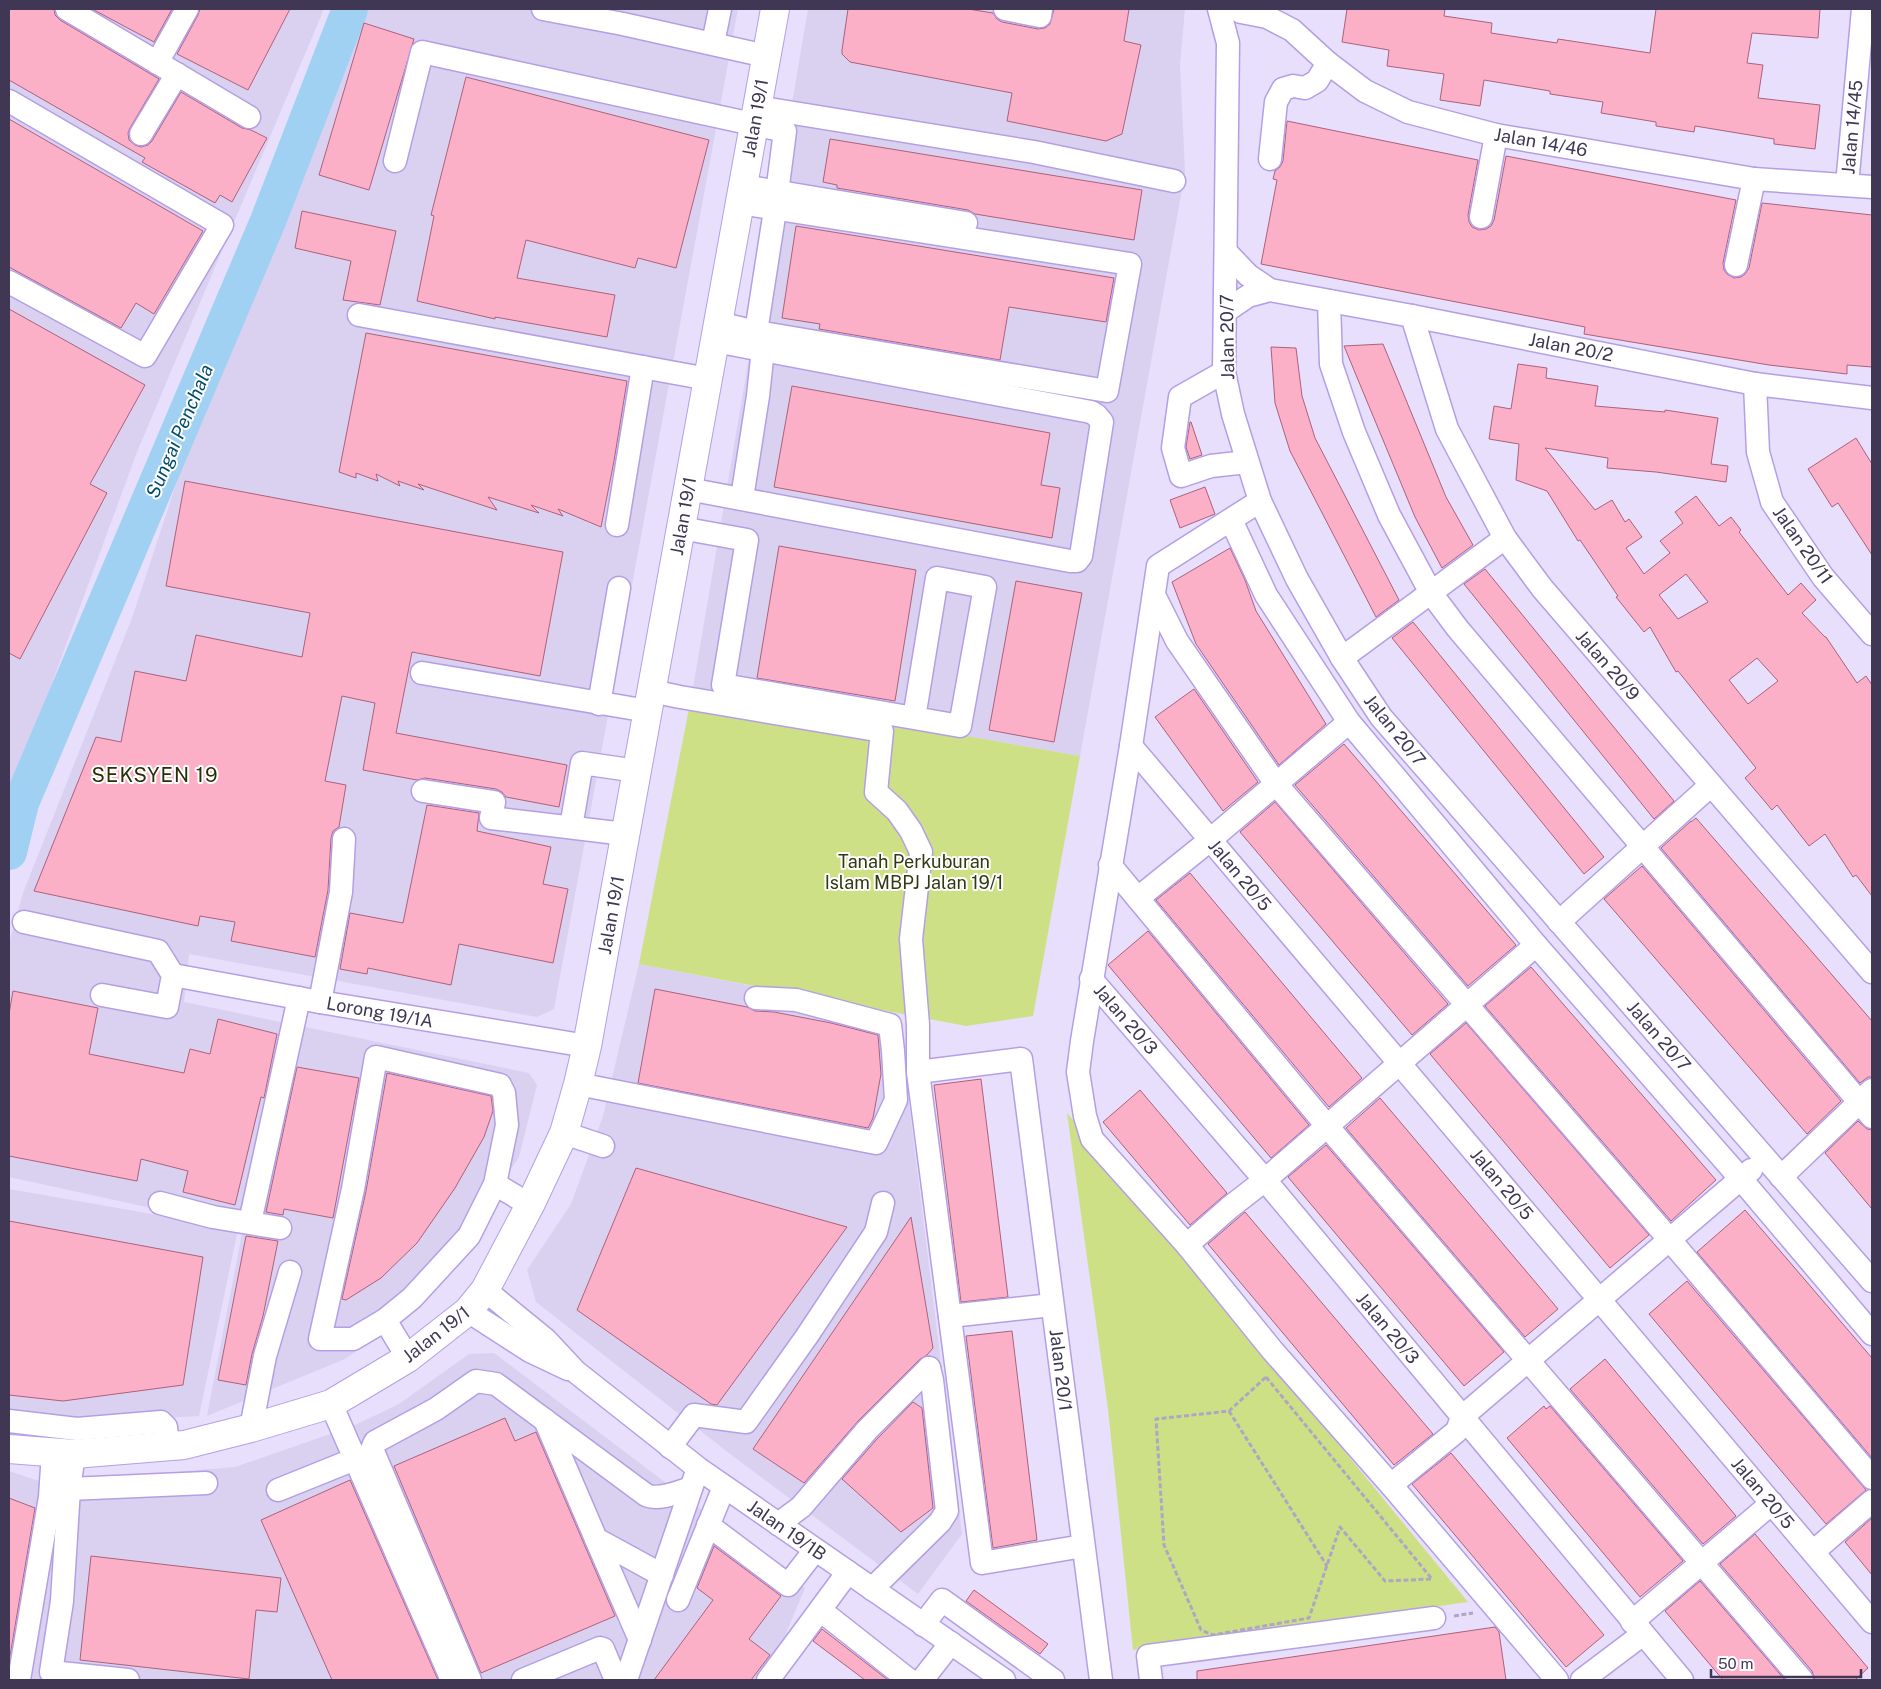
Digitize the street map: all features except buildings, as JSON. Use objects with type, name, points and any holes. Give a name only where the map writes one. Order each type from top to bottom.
[{"type":"main road","name":"Jalan 19/1","points":[[9,1449],[63,1453],[184,1445],[251,1428],[331,1404],[408,1358],[468,1312],[485,1290],[530,1205],[564,1132],[587,1046],[775,9]]},
{"type":"street","points":[[67,9],[249,118]]},
{"type":"street","points":[[158,63],[187,9]]},
{"type":"street","points":[[543,9],[713,43],[766,56]]},
{"type":"street","points":[[713,43],[720,9]]},
{"type":"street","points":[[1005,9],[1040,16],[1041,9]]},
{"type":"street","name":"Jalan 20/7","points":[[1219,9],[1228,43],[1227,253],[1224,372],[1233,414],[1260,501],[1297,579],[1342,658],[1381,717],[1872,1281]]},
{"type":"street","name":"Jalan 14/45","points":[[1847,185],[1862,9]]},
{"type":"street","name":"Jalan 20/7","points":[[1228,43],[1242,10]]},
{"type":"street","name":"Jalan 14/46","points":[[1242,10],[1267,17],[1292,30],[1328,63],[1365,92],[1408,112],[1496,135],[1754,179],[1872,187]]},
{"type":"street","points":[[396,160],[422,52],[755,116],[1034,152],[1174,181]]},
{"type":"street","points":[[1270,158],[1276,102],[1283,89],[1294,86],[1304,88],[1317,81],[1328,63]]},
{"type":"street","points":[[140,134],[177,74]]},
{"type":"street","points":[[9,101],[222,225],[145,356],[9,282]]},
{"type":"street","points":[[742,498],[758,396],[760,341],[785,131],[755,116]]},
{"type":"street","points":[[1481,217],[1496,135]]},
{"type":"street","points":[[1736,265],[1754,179]]},
{"type":"street","points":[[741,194],[1130,264],[1107,392],[760,341]]},
{"type":"street","points":[[776,201],[984,226]]},
{"type":"street","name":"Jalan 20/2","points":[[1227,253],[1248,276],[1270,290],[1755,384],[1872,398]]},
{"type":"street","name":"Jalan 20/2","points":[[1226,311],[1248,296],[1270,290]]},
{"type":"street","points":[[1329,301],[1331,364],[1354,432],[1390,515],[1431,593],[1458,628],[1642,847],[1868,1103],[1781,1177]]},
{"type":"street","points":[[359,315],[708,379]]},
{"type":"street","name":"Jalan 20/9","points":[[1412,316],[1447,429],[1505,538],[1542,588],[1872,972]]},
{"type":"street","points":[[688,489],[1070,561],[1077,561],[1081,556],[1102,422],[1096,415],[1091,412],[716,332]]},
{"type":"street","points":[[617,525],[643,367]]},
{"type":"street","points":[[1224,372],[1180,397],[1173,448],[1181,476],[1211,466],[1247,462]]},
{"type":"street","name":"Jalan 20/11","points":[[1755,384],[1758,452],[1772,502],[1823,577],[1872,634]]},
{"type":"street","points":[[1260,501],[1158,566],[1131,746],[1091,979],[1078,1072],[1085,1116],[1092,1139],[1187,1245],[1272,1350],[1557,1680]]},
{"type":"street","name":"Jalan 20/7","points":[[1231,520],[1266,595],[1349,722],[1536,945],[1741,1179],[1872,1334]]},
{"type":"street","points":[[681,528],[747,540],[723,685],[960,726],[985,587],[938,578],[914,718]]},
{"type":"street","points":[[1342,658],[1505,538]]},
{"type":"street","points":[[599,704],[619,588]]},
{"type":"street","points":[[1154,595],[1176,641],[1276,784],[1670,1240],[1872,1478]]},
{"type":"street","points":[[422,673],[599,704],[680,697],[882,731],[876,792],[897,811],[911,831],[921,852],[911,939],[918,1025],[918,1072],[982,1563],[1083,1546]]},
{"type":"street","points":[[1138,898],[1210,840],[1349,722]]},
{"type":"street","name":"Jalan 20/5","points":[[1131,746],[1872,1622]]},
{"type":"street","points":[[571,827],[582,763],[637,771]]},
{"type":"street","points":[[1559,922],[1711,785]]},
{"type":"street","points":[[423,791],[494,802],[491,818],[625,834]]},
{"type":"street","points":[[250,1222],[340,892],[344,839]]},
{"type":"street","points":[[1110,865],[1327,1126],[1802,1680]]},
{"type":"street","points":[[24,922],[158,951],[173,975],[168,1007],[102,994]]},
{"type":"street","points":[[1187,1245],[1400,1064],[1536,945]]},
{"type":"street","name":"Lorong 19/1A","points":[[173,975],[587,1046]]},
{"type":"street","name":"Jalan 20/3","points":[[1091,979],[1265,1180],[1682,1680]]},
{"type":"street","points":[[578,1084],[876,1144],[896,1100],[890,1025],[796,1000],[756,998]]},
{"type":"street","points":[[376,1057],[500,1085],[504,1093],[506,1125],[495,1184],[469,1236],[412,1298],[385,1320],[353,1339],[320,1339],[353,1189],[376,1057]]},
{"type":"street","name":"Jalan 20/1","points":[[918,1072],[1021,1059],[1100,1680]]},
{"type":"street","points":[[564,1132],[603,1146]]},
{"type":"street","points":[[1390,1485],[1457,1431],[1462,1417],[1765,1158]]},
{"type":"street","points":[[495,1184],[530,1205]]},
{"type":"street","points":[[670,1447],[694,1415],[746,1422],[807,1336],[876,1232],[883,1202]]},
{"type":"street","points":[[160,1203],[213,1217],[280,1228]]},
{"type":"street","points":[[251,1428],[265,1356],[290,1272]]},
{"type":"street","name":"Jalan 19/1B","points":[[485,1290],[546,1340],[576,1372],[670,1447],[695,1479],[724,1487],[1004,1680]]},
{"type":"street","points":[[950,1316],[1052,1305]]},
{"type":"street","name":"Jalan 19/1B","points":[[468,1312],[530,1352],[576,1372]]},
{"type":"street","points":[[385,1320],[408,1358]]},
{"type":"street","points":[[778,1524],[801,1507],[867,1430],[929,1368],[947,1511],[940,1522],[872,1589]]},
{"type":"street","points":[[470,1680],[372,1449],[375,1442],[436,1409],[476,1381],[496,1384],[651,1497],[666,1496],[695,1479]]},
{"type":"street","points":[[331,1404],[452,1680]]},
{"type":"street","points":[[544,1419],[640,1640]]},
{"type":"street","points":[[9,1421],[77,1429],[161,1422],[166,1427],[168,1446]]},
{"type":"street","points":[[63,1453],[69,1489],[62,1602],[51,1672],[128,1680]]},
{"type":"street","points":[[19,1680],[50,1497],[63,1453]]},
{"type":"street","points":[[278,1490],[355,1459]]},
{"type":"street","points":[[626,1680],[629,1676],[695,1479]]},
{"type":"street","points":[[69,1489],[206,1483]]},
{"type":"street","points":[[678,1600],[724,1487]]},
{"type":"street","points":[[1813,1552],[1872,1501]]},
{"type":"street","points":[[1582,1680],[1638,1628],[1701,1564],[1772,1503]]},
{"type":"street","points":[[708,1525],[788,1585],[815,1550]]},
{"type":"street","points":[[596,1539],[662,1575]]},
{"type":"street","points":[[768,1680],[848,1572]]},
{"type":"street","points":[[923,1625],[942,1600],[1053,1680]]},
{"type":"street","points":[[820,1610],[909,1680]]},
{"type":"street","points":[[1151,1680],[1148,1656],[1434,1618]]},
{"type":"street","points":[[922,1680],[950,1643]]},
{"type":"street","points":[[523,1680],[600,1648],[603,1649],[616,1680]]},
{"type":"path","points":[[1266,1377],[1432,1579],[1385,1581],[1340,1527],[1328,1566],[1309,1618],[1214,1635],[1201,1630],[1164,1545],[1156,1419],[1228,1411],[1266,1377]]},
{"type":"path","points":[[1228,1411],[1328,1566]]},
{"type":"path","points":[[1434,1618],[1496,1610]]},
{"type":"shaded area","points":[[9,9],[324,9],[137,452],[9,800]]},
{"type":"shaded area","points":[[363,9],[738,9],[554,1009],[537,1017],[189,954],[184,1002],[529,1073],[537,1085],[519,1157],[421,1306],[345,1359],[207,1416],[243,1228],[9,1177],[9,943],[23,893],[132,618],[182,466]]},
{"type":"shaded area","points":[[808,9],[1185,9],[1180,64],[1185,173],[1080,756],[693,688]]},
{"type":"shaded area","points":[[639,964],[898,1014],[962,1534],[918,1594],[734,1457],[536,1302],[527,1270],[571,1204],[603,1116]]},
{"type":"shaded area","points":[[9,1189],[238,1229],[199,1416],[79,1423],[9,1417]]},
{"type":"shaded area","points":[[494,1353],[805,1588],[776,1657],[758,1680],[9,1680],[9,1471],[45,1483],[235,1467],[353,1426],[399,1404],[469,1354]]},
{"type":"green space","name":"Tanah Perkuburan Islam MBPJ Jalan 19/1","points":[[693,688],[1080,756],[1033,1016],[966,1026],[639,964]]},
{"type":"green space","points":[[1067,1113],[1468,1602],[1133,1650],[1108,1409]]},
{"type":"waterway","name":"Sungai Penchala","points":[[9,852],[21,803],[268,221],[350,9]]},
{"type":"district","name":"SEKSYEN 19","points":[[155,775]]}]
